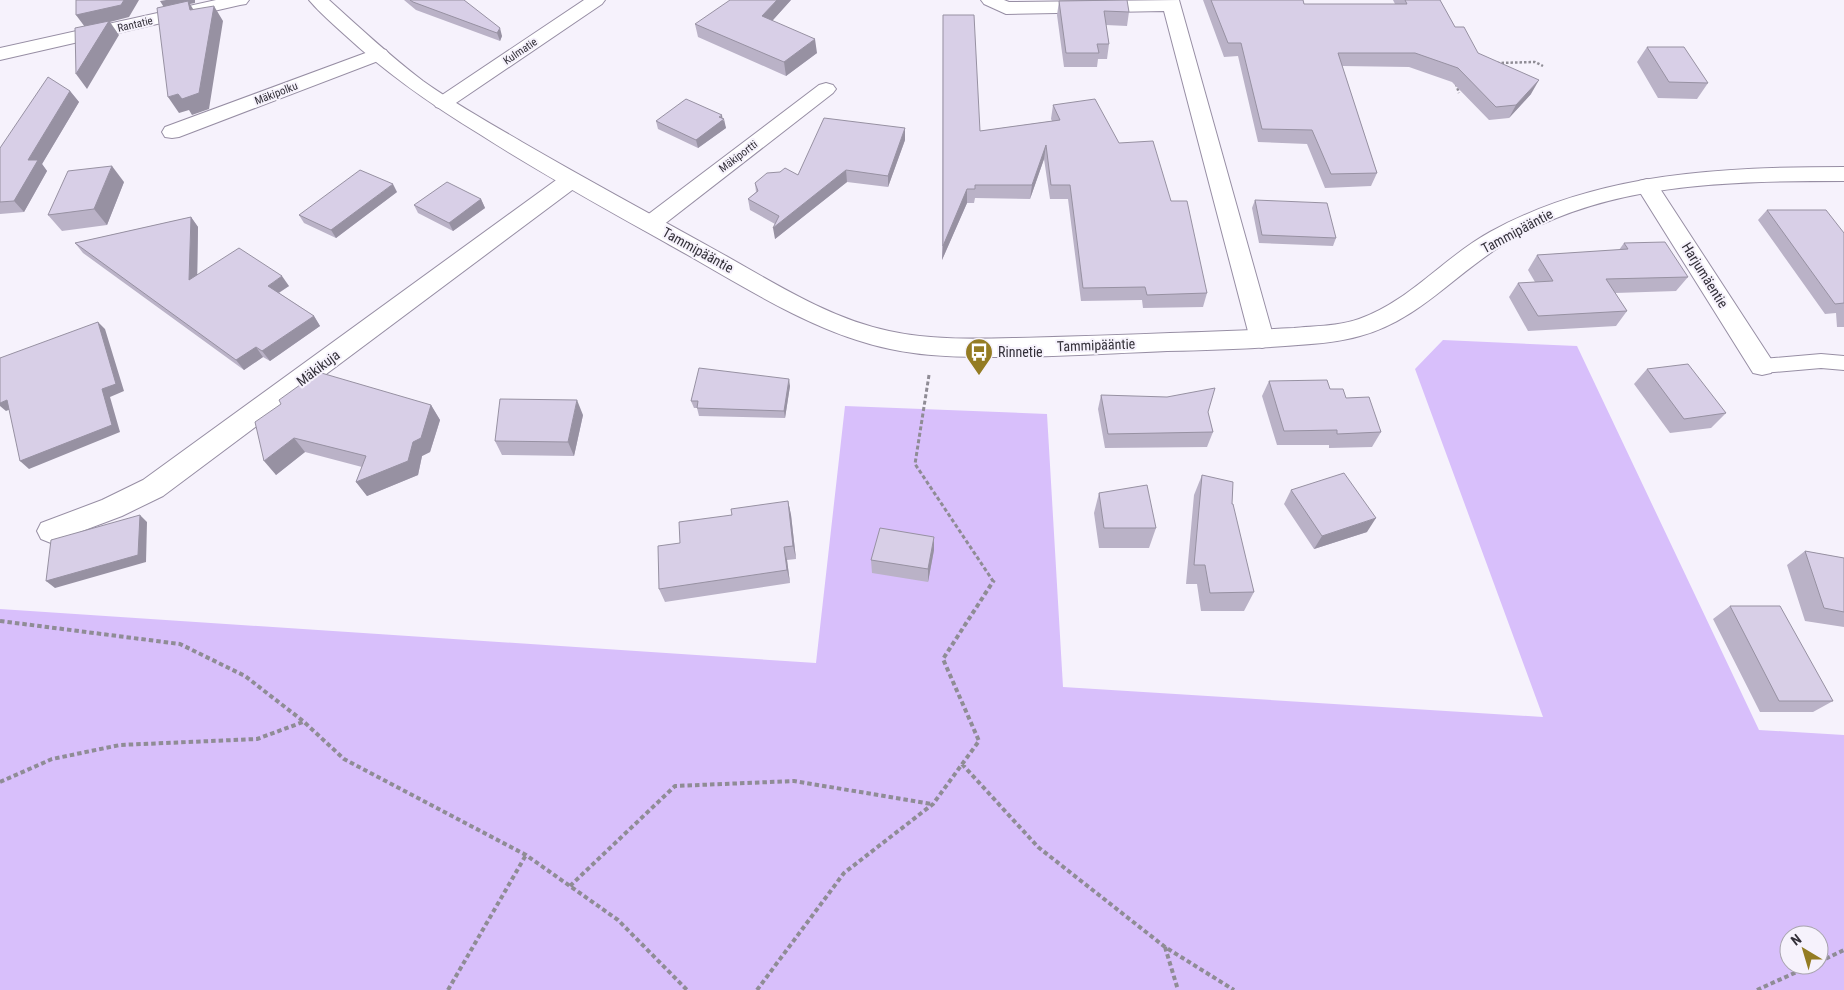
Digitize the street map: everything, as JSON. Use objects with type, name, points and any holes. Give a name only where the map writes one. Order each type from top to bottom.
[{"type":"street","name":"Rantatie","points":[[0,54],[240,0]]},
{"type":"street","name":"Tammipääntie","points":[[318,0],[407,78],[443,103],[571,180],[805,310],[850,330],[922,346],[986,348],[1262,339],[1335,334],[1373,323],[1420,296],[1465,259],[1498,237],[1555,210],[1587,199],[1646,186],[1718,176],[1844,174]]},
{"type":"street","name":"Kulmatie","points":[[443,103],[596,0]]},
{"type":"street","points":[[990,0],[1006,8],[1170,2],[1262,339]]},
{"type":"street","name":"Mäkipolku","points":[[172,132],[379,54]]},
{"type":"street","name":"Mäkiportti","points":[[650,224],[826,89]]},
{"type":"street","name":"Mäkikuja","points":[[50,531],[112,508],[153,488],[571,180]]},
{"type":"street","name":"Harjumäentie","points":[[1646,186],[1671,222],[1762,366]]},
{"type":"lane","points":[[1762,366],[1821,362],[1844,364]]},
{"type":"path","points":[[1491,64],[1535,62],[1543,66]]},
{"type":"path","points":[[1453,77],[1459,93]]},
{"type":"path","points":[[757,990],[844,873],[933,804],[979,741],[943,659],[994,580],[916,464],[929,374],[939,375]]},
{"type":"path","points":[[0,621],[180,644],[245,676],[303,721],[344,759],[526,855],[618,920],[687,990]]},
{"type":"path","points":[[0,782],[52,759],[120,745],[257,739],[303,721]]},
{"type":"path","points":[[962,764],[1038,847],[1164,947],[1234,990]]},
{"type":"path","points":[[570,886],[675,786],[794,781],[933,804]]},
{"type":"path","points":[[448,990],[526,855]]},
{"type":"path","points":[[1164,947],[1178,990]]},
{"type":"path","points":[[1829,957],[1844,950]]},
{"type":"path","points":[[1757,990],[1790,975]]},
{"type":"shaded area","points":[[1443,340],[1577,346],[1759,730],[1844,735],[1844,990],[0,990],[0,609],[816,663],[845,406],[1047,414],[1063,687],[1543,717],[1415,369]]},
{"type":"building","points":[[76,0],[124,0],[121,5],[76,15]]},
{"type":"building","points":[[410,0],[464,0],[500,28],[497,33]]},
{"type":"building","points":[[730,0],[777,0],[762,16],[815,39],[784,62],[695,24]]},
{"type":"building","points":[[1127,0],[1129,12],[1104,11],[1109,44],[1097,44],[1099,53],[1066,53],[1059,1]]},
{"type":"building","points":[[1211,0],[1303,0],[1304,4],[1407,4],[1405,0],[1440,0],[1455,27],[1464,27],[1478,53],[1539,80],[1516,105],[1496,107],[1458,68],[1415,53],[1338,53],[1377,173],[1331,174],[1312,130],[1262,129],[1241,43],[1228,43]]},
{"type":"building","points":[[188,1],[190,10],[214,6],[199,93],[182,99],[178,94],[168,97],[157,8]]},
{"type":"building","points":[[943,15],[974,15],[980,131],[1060,120],[1053,105],[1095,99],[1119,143],[1153,141],[1171,201],[1187,201],[1207,293],[1147,295],[1145,287],[1083,288],[1070,185],[1051,185],[1046,145],[1032,185],[975,185],[975,189],[967,189],[943,246]]},
{"type":"building","points":[[109,21],[76,74],[75,28]]},
{"type":"building","points":[[1647,47],[1684,47],[1708,83],[1669,82]]},
{"type":"building","points":[[48,77],[70,91],[28,160],[38,160],[14,201],[0,202],[0,148]]},
{"type":"building","points":[[686,99],[722,115],[719,117],[724,119],[696,140],[656,121]]},
{"type":"building","points":[[824,118],[905,128],[888,176],[846,170],[773,228],[779,216],[748,199],[758,191],[755,183],[767,173],[780,172],[785,168],[798,175]]},
{"type":"building","points":[[112,166],[94,209],[48,215],[68,171]]},
{"type":"building","points":[[360,170],[393,184],[331,230],[299,215]]},
{"type":"building","points":[[447,182],[481,199],[449,223],[414,205]]},
{"type":"building","points":[[1255,200],[1327,203],[1336,238],[1262,235]]},
{"type":"building","points":[[1767,210],[1826,210],[1844,233],[1844,303],[1835,304]]},
{"type":"building","points":[[191,217],[189,280],[239,248],[282,276],[268,286],[314,316],[262,351],[256,347],[236,360],[75,243]]},
{"type":"building","points":[[1665,242],[1688,277],[1606,279],[1627,311],[1538,316],[1518,283],[1553,281],[1537,255],[1628,249],[1624,243]]},
{"type":"building","points":[[98,322],[116,384],[102,389],[112,425],[20,461],[7,400],[0,403],[0,358]]},
{"type":"building","points":[[1688,364],[1726,413],[1684,419],[1647,369]]},
{"type":"building","points":[[699,368],[789,379],[784,411],[697,408],[698,401],[691,401]]},
{"type":"building","points":[[318,372],[431,405],[421,438],[413,442],[408,461],[356,482],[366,456],[294,438],[264,461],[255,422],[281,404],[279,400]]},
{"type":"building","points":[[1327,380],[1330,389],[1343,389],[1346,398],[1369,397],[1381,432],[1337,434],[1337,430],[1284,431],[1269,381]]},
{"type":"building","points":[[1215,388],[1208,412],[1213,432],[1108,434],[1101,395],[1167,397]]},
{"type":"building","points":[[500,399],[577,400],[568,442],[495,441]]},
{"type":"building","points":[[1344,473],[1376,518],[1322,536],[1291,490]]},
{"type":"building","points":[[1202,475],[1233,482],[1232,504],[1254,592],[1210,593],[1205,565],[1194,565]]},
{"type":"building","points":[[1147,485],[1156,528],[1104,528],[1099,493]]},
{"type":"building","points":[[788,501],[793,546],[784,547],[787,570],[659,589],[658,546],[680,543],[679,522],[732,515],[731,509]]},
{"type":"building","points":[[140,515],[138,555],[46,581],[51,540]]},
{"type":"building","points":[[880,528],[934,537],[928,569],[871,560]]},
{"type":"building","points":[[1805,551],[1844,558],[1844,612],[1824,608]]},
{"type":"building","points":[[1730,606],[1780,606],[1833,701],[1779,701]]},
{"type":"place","name":"Rinnetie","points":[[979,376]]}]
